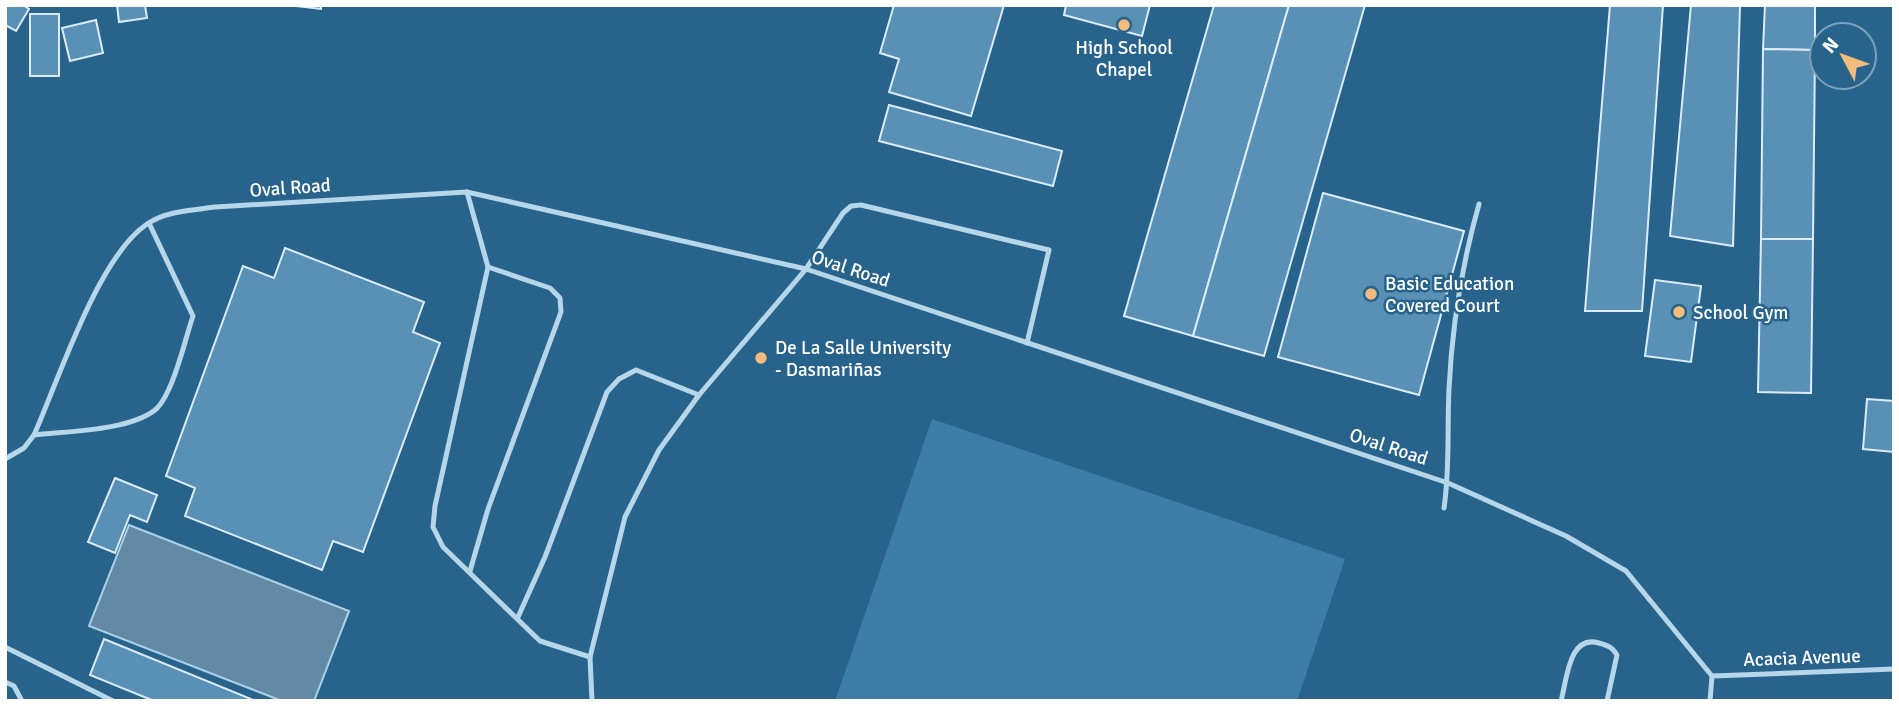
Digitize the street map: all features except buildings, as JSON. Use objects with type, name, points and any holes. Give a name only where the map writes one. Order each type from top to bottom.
[{"type":"lane","name":"Oval Road","points":[[5,459],[24,448],[34,435],[105,271],[122,246],[149,223],[180,212],[215,207],[467,192],[806,269],[1448,483],[1566,536],[1626,571],[1712,676]]},
{"type":"lane","points":[[467,192],[488,267],[438,489],[433,527],[443,547],[541,641],[590,657]]},
{"type":"lane","points":[[1444,508],[1448,483],[1449,388],[1461,278],[1479,204]]},
{"type":"lane","points":[[592,701],[590,657],[625,517],[659,450],[699,394],[806,269],[843,213],[851,206],[861,205],[1049,250],[1027,343]]},
{"type":"lane","points":[[34,435],[128,423],[156,410],[168,390],[193,316],[149,223]]},
{"type":"lane","points":[[470,571],[488,509],[561,312],[560,298],[550,288],[488,267]]},
{"type":"lane","points":[[518,617],[545,557],[607,392],[618,379],[636,370],[699,394]]},
{"type":"lane","points":[[1561,701],[1573,655],[1579,645],[1590,640],[1611,646],[1617,655],[1607,701]]},
{"type":"lane","points":[[5,647],[113,701]]},
{"type":"lane","name":"Acacia Avenue","points":[[1712,676],[1894,669]]},
{"type":"lane","points":[[1710,701],[1712,676]]},
{"type":"lane","points":[[5,682],[15,686],[22,701]]},
{"type":"shaded area","points":[[932,419],[1345,559],[1297,701],[835,701]]},
{"type":"shaded area","points":[[129,525],[349,611],[314,701],[282,701],[89,626]]},
{"type":"place","name":"High School Chapel","points":[[1124,25]]},
{"type":"place","name":"Basic Education Covered Court","points":[[1371,294]]},
{"type":"place","name":"School Gym","points":[[1679,312]]},
{"type":"place","name":"De La Salle University - Dasmariñas","points":[[761,358]]}]
